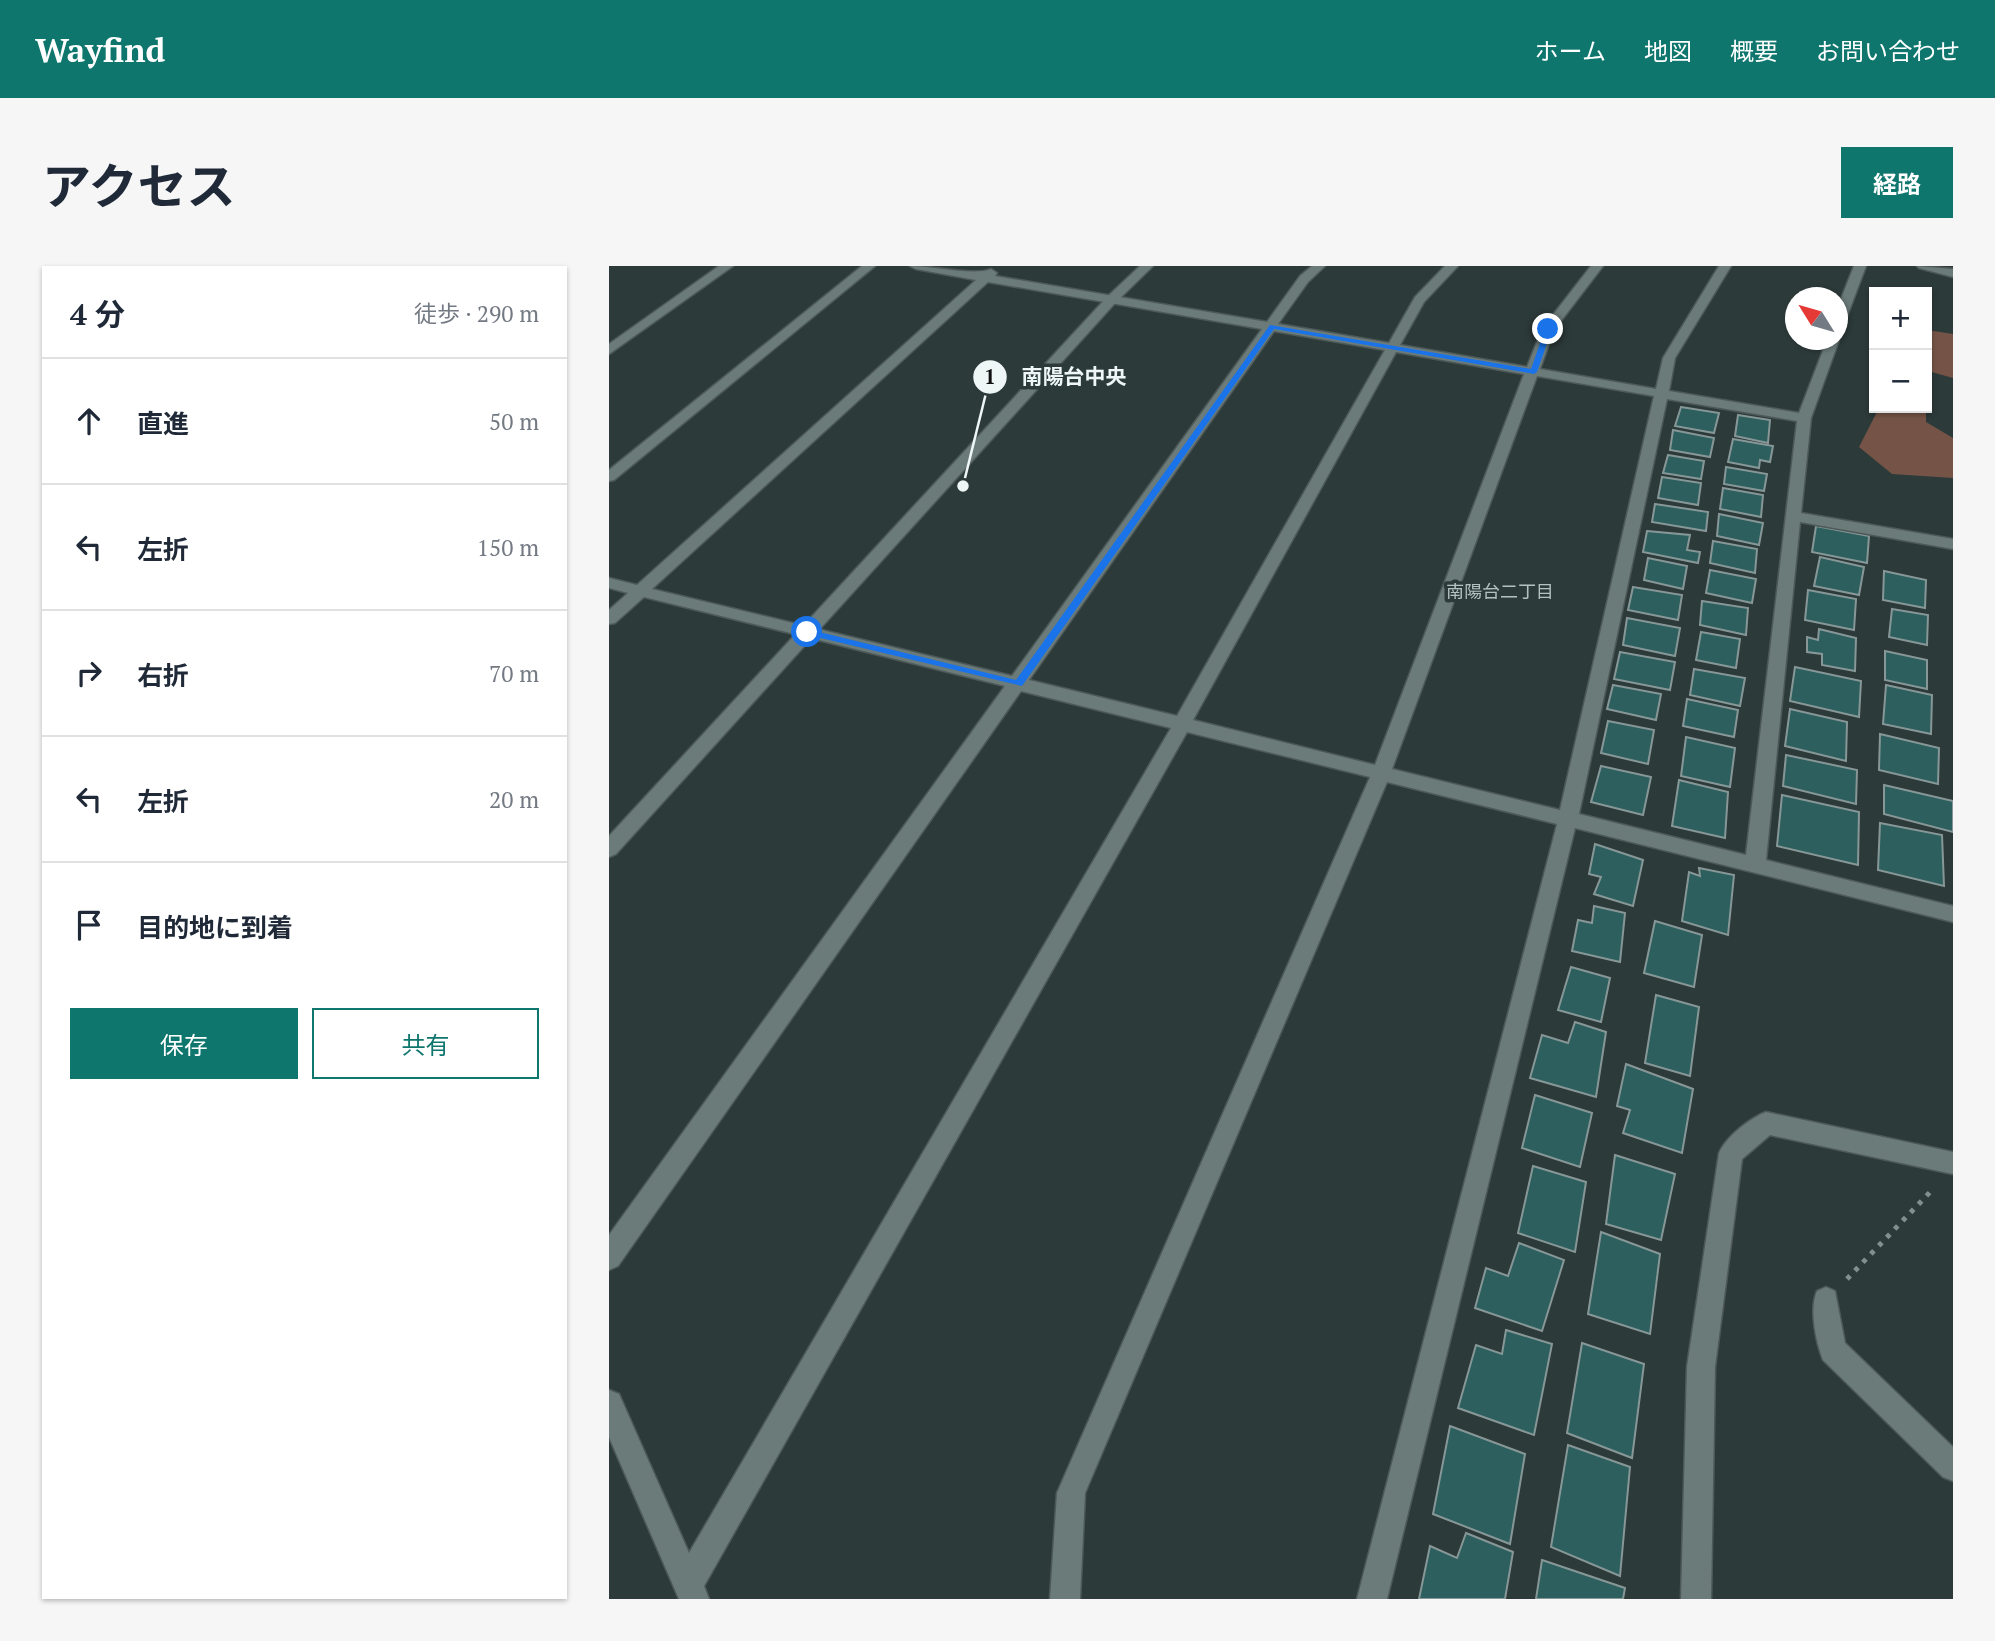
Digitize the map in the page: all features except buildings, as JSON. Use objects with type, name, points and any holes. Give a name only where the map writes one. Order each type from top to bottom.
[{"type":"street","points":[[609,350],[727,266]]},
{"type":"street","points":[[611,473],[869,266]]},
{"type":"street","points":[[916,266],[1804,418]]},
{"type":"street","points":[[609,619],[984,278],[1001,266]]},
{"type":"street","points":[[609,849],[1112,299],[1147,266]]},
{"type":"street","points":[[609,1257],[1019,684],[1304,279],[1319,266]]},
{"type":"street","points":[[692,1591],[1419,300],[1452,266]]},
{"type":"street","points":[[1065,1599],[1071,1493],[1380,773],[1534,372],[1548,329],[1597,266]]},
{"type":"street","points":[[1372,1599],[1568,819],[1669,358],[1725,266]]},
{"type":"street","points":[[1848,298],[1860,266]]},
{"type":"street","points":[[1923,266],[1953,273]]},
{"type":"street","points":[[1755,865],[1804,418],[1829,350]]},
{"type":"street","points":[[1794,516],[1953,544]]},
{"type":"street","points":[[609,583],[1953,914]]},
{"type":"street","points":[[1696,1599],[1701,1367],[1731,1153],[1766,1123],[1953,1163]]},
{"type":"street","points":[[1826,1300],[1833,1350],[1953,1467]]},
{"type":"street","points":[[609,1404],[692,1591]]},
{"type":"path","points":[[1826,1300],[1935,1187]]},
{"type":"shaded area","points":[[1932,331],[1953,334],[1953,378],[1932,372]]},
{"type":"shaded area","points":[[1876,413],[1926,413],[1926,422],[1953,438],[1953,478],[1892,474],[1859,447]]},
{"type":"place","name":"南陽台中央","points":[[963,486]]},
{"type":"district","name":"南陽台二丁目","points":[[1500,592]]},
{"type":"route","points":[[807,632],[1019,684],[1272,327],[1534,372],[1548,329]]}]
